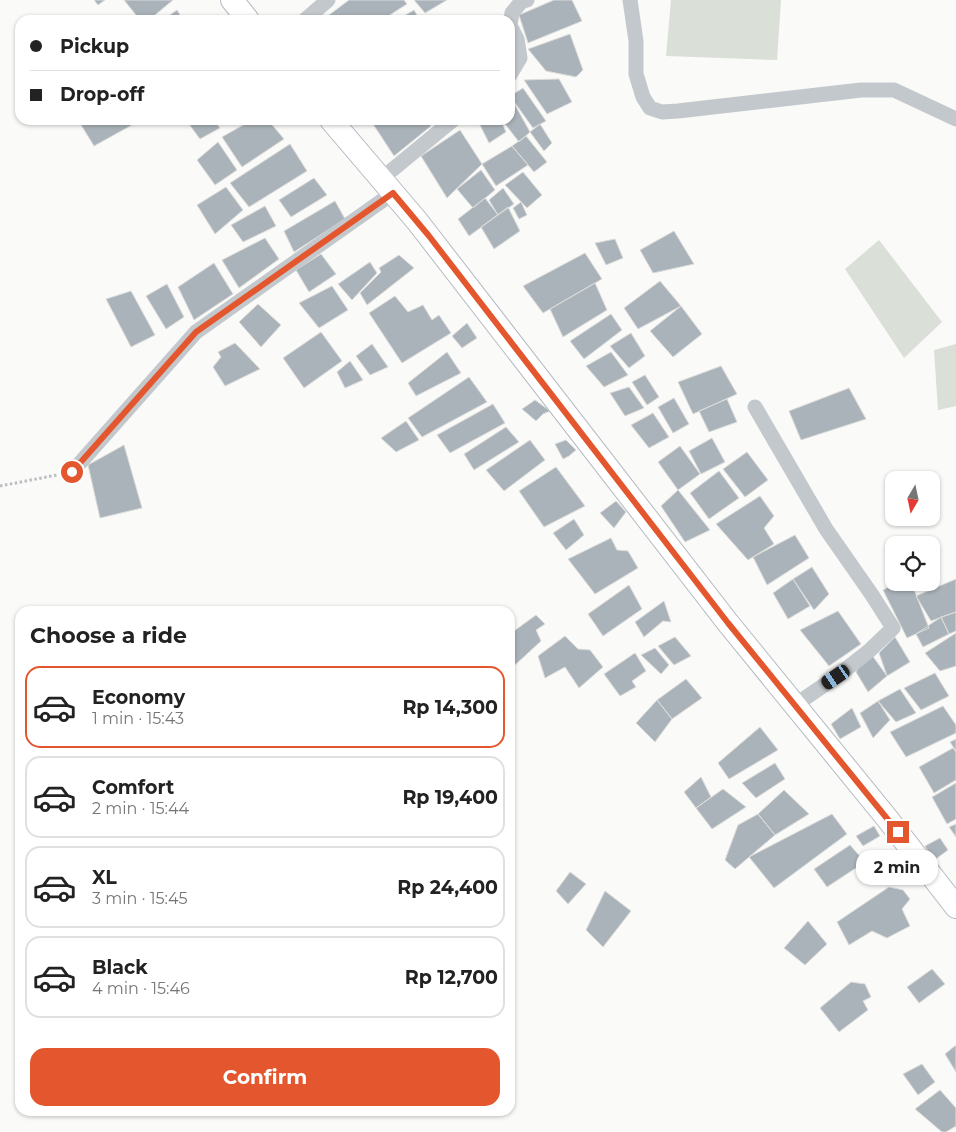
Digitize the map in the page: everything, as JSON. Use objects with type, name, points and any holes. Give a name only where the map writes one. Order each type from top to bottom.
[{"type":"street","points":[[232,0],[244,15]]},
{"type":"street","points":[[310,15],[328,0]]},
{"type":"street","points":[[512,15],[521,2],[527,0]]},
{"type":"street","points":[[630,0],[636,41],[636,74],[643,97],[650,108],[662,112],[678,111],[861,90],[894,90],[956,118]]},
{"type":"street","points":[[515,34],[520,58],[515,66]]},
{"type":"street","points":[[336,125],[417,221],[728,623],[886,817],[956,907]]},
{"type":"street","points":[[72,472],[196,332],[387,186],[449,125]]},
{"type":"street","points":[[755,407],[826,529],[893,628],[869,651],[836,677],[795,705]]},
{"type":"path","points":[[0,486],[72,472]]},
{"type":"shaded area","points":[[671,0],[781,0],[777,60],[666,56]]},
{"type":"shaded area","points":[[879,240],[942,322],[904,358],[845,269]]},
{"type":"shaded area","points":[[956,344],[956,406],[938,410],[934,350]]},
{"type":"building","points":[[94,0],[105,0],[98,5]]},
{"type":"building","points":[[124,0],[173,0],[155,15],[136,15]]},
{"type":"building","points":[[349,0],[404,0],[407,4],[390,15],[329,15]]},
{"type":"building","points":[[414,0],[447,0],[425,13]]},
{"type":"building","points":[[554,0],[572,0],[582,21],[528,43],[519,15]]},
{"type":"building","points":[[177,10],[180,15],[170,15]]},
{"type":"building","points":[[414,10],[417,15],[406,15]]},
{"type":"building","points":[[570,34],[583,70],[576,77],[546,71],[528,49]]},
{"type":"building","points":[[559,79],[572,102],[547,114],[524,80]]},
{"type":"building","points":[[523,88],[546,121],[533,128],[515,103],[515,93]]},
{"type":"building","points":[[515,105],[530,132],[519,142],[506,125],[515,125]]},
{"type":"building","points":[[540,124],[552,143],[544,151],[530,132]]},
{"type":"building","points":[[81,125],[132,125],[94,146]]},
{"type":"building","points":[[190,125],[218,125],[220,128],[200,139]]},
{"type":"building","points":[[243,125],[272,125],[284,139],[242,167],[222,137]]},
{"type":"building","points":[[374,125],[430,125],[431,126],[394,156]]},
{"type":"building","points":[[480,125],[503,125],[506,132],[489,143]]},
{"type":"building","points":[[460,130],[482,164],[447,198],[421,156]]},
{"type":"building","points":[[526,136],[547,162],[534,172],[512,146]]},
{"type":"building","points":[[218,142],[237,170],[215,185],[197,160]]},
{"type":"building","points":[[290,144],[307,171],[249,207],[230,183]]},
{"type":"building","points":[[512,146],[528,165],[496,186],[482,164]]},
{"type":"building","points":[[481,170],[495,190],[473,208],[457,189]]},
{"type":"building","points":[[523,172],[542,195],[527,208],[505,185]]},
{"type":"building","points":[[314,178],[327,195],[291,217],[279,200]]},
{"type":"building","points":[[226,187],[243,210],[215,234],[197,205]]},
{"type":"building","points":[[503,188],[514,204],[498,215],[489,200]]},
{"type":"building","points":[[485,198],[498,215],[469,236],[458,219]]},
{"type":"building","points":[[335,201],[345,219],[294,252],[284,231]]},
{"type":"building","points":[[521,202],[527,215],[519,219],[513,208]]},
{"type":"building","points":[[265,206],[276,226],[243,242],[231,225]]},
{"type":"building","points":[[508,207],[520,231],[494,249],[481,227]]},
{"type":"building","points":[[674,231],[694,264],[653,273],[640,250]]},
{"type":"building","points":[[265,238],[279,259],[239,288],[222,260]]},
{"type":"building","points":[[615,239],[623,258],[606,265],[595,243]]},
{"type":"building","points":[[585,253],[602,279],[543,313],[523,286]]},
{"type":"building","points":[[321,254],[336,274],[309,292],[296,270]]},
{"type":"building","points":[[399,255],[414,268],[367,305],[360,293],[381,272],[379,268]]},
{"type":"building","points":[[370,262],[377,273],[352,300],[338,284]]},
{"type":"building","points":[[214,263],[233,294],[194,320],[178,287]]},
{"type":"building","points":[[660,281],[681,306],[638,329],[624,308]]},
{"type":"building","points":[[595,283],[607,310],[563,337],[550,309]]},
{"type":"building","points":[[167,284],[184,317],[166,329],[146,296]]},
{"type":"building","points":[[332,286],[348,310],[319,328],[299,303]]},
{"type":"building","points":[[131,291],[155,335],[131,347],[106,299]]},
{"type":"building","points":[[395,296],[408,312],[423,305],[432,320],[439,315],[451,333],[402,363],[369,313]]},
{"type":"building","points":[[258,304],[281,325],[261,347],[239,322]]},
{"type":"building","points":[[681,306],[702,334],[673,357],[650,331]]},
{"type":"building","points":[[611,314],[622,330],[584,359],[570,341]]},
{"type":"building","points":[[467,323],[477,338],[462,348],[452,336]]},
{"type":"building","points":[[321,332],[342,361],[304,388],[283,358]]},
{"type":"building","points":[[631,333],[645,356],[629,368],[610,346]]},
{"type":"building","points":[[235,343],[260,369],[225,386],[213,367],[221,357],[218,352]]},
{"type":"building","points":[[372,344],[388,367],[370,375],[356,356]]},
{"type":"building","points":[[447,352],[461,373],[416,396],[408,383]]},
{"type":"building","points":[[611,352],[628,375],[604,387],[586,366]]},
{"type":"building","points":[[350,361],[363,380],[345,388],[337,372]]},
{"type":"building","points":[[721,366],[737,394],[693,414],[678,382]]},
{"type":"building","points":[[645,375],[659,397],[647,405],[632,382]]},
{"type":"building","points":[[469,377],[487,402],[422,437],[408,418]]},
{"type":"building","points":[[629,387],[644,408],[625,416],[610,393]]},
{"type":"building","points":[[849,388],[866,419],[801,440],[789,411]]},
{"type":"building","points":[[674,398],[689,424],[673,433],[658,407]]},
{"type":"building","points":[[727,399],[737,422],[709,432],[699,411]]},
{"type":"building","points":[[535,400],[550,411],[543,414],[536,421],[522,409]]},
{"type":"building","points":[[493,404],[505,423],[450,453],[437,435]]},
{"type":"building","points":[[653,413],[669,437],[649,448],[631,425]]},
{"type":"building","points":[[406,421],[419,440],[396,452],[381,438]]},
{"type":"building","points":[[506,427],[519,442],[474,470],[464,454]]},
{"type":"building","points":[[712,438],[725,462],[701,474],[689,451]]},
{"type":"building","points":[[530,440],[545,460],[504,491],[486,470]]},
{"type":"building","points":[[566,440],[576,450],[563,459],[555,444]]},
{"type":"building","points":[[124,445],[142,508],[100,518],[88,465]]},
{"type":"building","points":[[680,446],[700,474],[678,490],[658,462]]},
{"type":"building","points":[[747,452],[768,480],[745,497],[723,469]]},
{"type":"building","points":[[556,467],[585,506],[544,527],[519,491]]},
{"type":"building","points":[[719,471],[739,498],[709,519],[690,493]]},
{"type":"building","points":[[678,490],[710,530],[685,542],[661,506]]},
{"type":"building","points":[[760,496],[774,516],[764,528],[774,544],[748,560],[716,524]]},
{"type":"building","points":[[616,501],[626,512],[614,528],[600,513]]},
{"type":"building","points":[[574,519],[584,535],[566,550],[553,533]]},
{"type":"building","points":[[795,535],[809,558],[767,585],[753,557]]},
{"type":"building","points":[[611,538],[617,550],[628,551],[638,568],[595,594],[568,559]]},
{"type":"building","points":[[812,567],[829,594],[814,610],[793,579]]},
{"type":"building","points":[[793,579],[810,606],[788,619],[773,593]]},
{"type":"building","points":[[956,579],[956,612],[931,621],[916,596],[928,591],[940,591],[940,586]]},
{"type":"building","points":[[629,585],[642,609],[603,636],[588,614]]},
{"type":"building","points":[[883,590],[915,591],[929,628],[907,638]]},
{"type":"building","points":[[664,601],[671,622],[663,621],[644,637],[635,622]]},
{"type":"building","points":[[838,611],[861,644],[829,666],[800,630]]},
{"type":"building","points":[[956,612],[956,631],[949,634],[941,617]]},
{"type":"building","points":[[536,615],[545,624],[536,630],[541,641],[515,665],[515,630]]},
{"type":"building","points":[[941,617],[949,634],[923,647],[916,634]]},
{"type":"building","points":[[956,633],[956,666],[940,671],[925,653]]},
{"type":"building","points":[[565,636],[578,649],[590,650],[603,667],[579,688],[565,667],[545,678],[538,656]]},
{"type":"building","points":[[675,637],[691,656],[674,665],[658,646]]},
{"type":"building","points":[[895,637],[910,662],[887,676],[879,653]]},
{"type":"building","points":[[655,648],[669,665],[661,674],[641,655]]},
{"type":"building","points":[[869,651],[887,676],[868,692],[856,672]]},
{"type":"building","points":[[635,653],[646,671],[632,681],[636,687],[620,696],[604,674]]},
{"type":"building","points":[[935,673],[949,696],[921,710],[904,688]]},
{"type":"building","points":[[686,679],[702,698],[672,719],[657,700]]},
{"type":"building","points":[[900,689],[916,713],[896,722],[878,701]]},
{"type":"building","points":[[657,700],[672,719],[655,742],[636,723]]},
{"type":"building","points":[[878,701],[890,720],[873,738],[860,713]]},
{"type":"building","points":[[943,706],[956,725],[956,733],[906,757],[890,732]]},
{"type":"building","points":[[852,708],[861,727],[840,739],[831,724]]},
{"type":"building","points":[[760,727],[778,750],[729,779],[718,763]]},
{"type":"building","points":[[956,739],[956,751],[950,742]]},
{"type":"building","points":[[953,748],[956,752],[956,780],[934,793],[919,767]]},
{"type":"building","points":[[775,763],[785,779],[756,798],[742,783]]},
{"type":"building","points":[[701,777],[711,797],[696,808],[684,792]]},
{"type":"building","points":[[956,783],[956,819],[947,824],[932,797]]},
{"type":"building","points":[[723,789],[746,807],[712,829],[696,808]]},
{"type":"building","points":[[784,790],[809,814],[775,835],[758,814]]},
{"type":"building","points":[[758,814],[775,835],[735,869],[725,860],[738,825]]},
{"type":"building","points":[[832,814],[847,834],[774,888],[749,857]]},
{"type":"building","points":[[956,824],[956,837],[949,827]]},
{"type":"building","points":[[874,826],[880,836],[863,846],[856,836]]},
{"type":"building","points":[[940,838],[948,850],[933,861],[925,846]]},
{"type":"building","points":[[850,845],[865,862],[827,887],[814,869]]},
{"type":"building","points":[[570,872],[586,884],[568,904],[556,891]]},
{"type":"building","points":[[889,887],[903,890],[910,899],[902,909],[910,926],[887,938],[872,931],[849,945],[837,922]]},
{"type":"building","points":[[605,891],[631,911],[603,947],[586,930]]},
{"type":"building","points":[[808,921],[827,944],[805,965],[784,948]]},
{"type":"building","points":[[932,969],[945,984],[919,1003],[907,987]]},
{"type":"building","points":[[851,982],[865,984],[871,997],[863,1001],[868,1010],[839,1032],[820,1008]]},
{"type":"building","points":[[956,1045],[956,1072],[945,1054]]},
{"type":"building","points":[[922,1064],[935,1082],[918,1095],[903,1074]]},
{"type":"building","points":[[940,1090],[956,1108],[956,1126],[946,1132],[942,1132],[915,1109]]},
{"type":"route","points":[[72,472],[196,332],[393,193],[429,236],[728,623],[898,832]]}]
